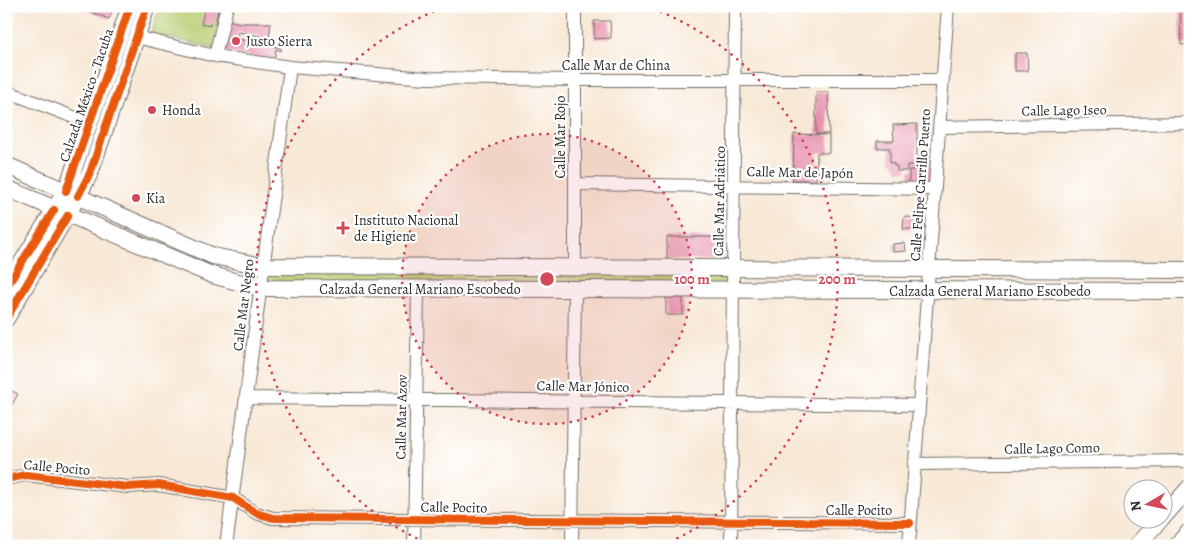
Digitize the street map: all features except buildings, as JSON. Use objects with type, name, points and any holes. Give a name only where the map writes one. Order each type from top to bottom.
[{"type":"main road","name":"Calzada México - Tacuba","points":[[72,194],[89,123],[130,6]]},
{"type":"main road","name":"Calzada México - Tacuba","points":[[6,319],[61,212],[72,194],[90,173],[147,6]]},
{"type":"main road","name":"Calzada General Mariano Escobedo","points":[[6,165],[72,194],[105,206],[213,256],[262,266],[1190,270]]},
{"type":"main road","name":"Calzada General Mariano Escobedo","points":[[6,188],[212,275],[260,288],[1190,291]]},
{"type":"main road","name":"Calzada México - Tacuba","points":[[6,288],[61,212]]},
{"type":"main road","points":[[1174,505],[1190,487]]},
{"type":"main road","points":[[1136,546],[1151,530]]},
{"type":"main road","points":[[1176,546],[1190,532]]},
{"type":"street","points":[[215,56],[227,6]]},
{"type":"street","name":"Calle Mar Rojo","points":[[575,6],[575,268]]},
{"type":"street","name":"Calle Mar Adriático","points":[[731,546],[735,6]]},
{"type":"street","name":"Calle Felipe Carrillo Puerto","points":[[909,546],[948,6]]},
{"type":"street","name":"Calle Mar de China","points":[[136,37],[215,56],[290,68],[427,78],[943,80]]},
{"type":"street","name":"Calle Mar Negro","points":[[226,546],[290,68]]},
{"type":"street","points":[[6,91],[89,123]]},
{"type":"street","name":"Calle Lago Iseo","points":[[939,127],[1190,123]]},
{"type":"street","name":"Calle Mar de Japón","points":[[575,184],[935,189]]},
{"type":"street","name":"Calle Mar Azov","points":[[414,546],[418,289]]},
{"type":"street","points":[[572,546],[575,289]]},
{"type":"street","name":"Calle Mar Jónico","points":[[247,398],[919,405]]},
{"type":"street","name":"Calle Lago Como","points":[[914,464],[1190,461]]},
{"type":"street","name":"Calle Pocito","points":[[6,479],[26,475],[128,487],[159,485],[233,498],[256,513],[273,518],[910,523]]},
{"type":"green space","points":[[160,6],[222,6],[213,48],[151,34]]},
{"type":"green space","points":[[269,272],[728,272],[729,287],[268,285]]},
{"type":"cycle path","points":[[66,191],[130,6]]},
{"type":"cycle path","points":[[78,196],[90,173],[147,6]]},
{"type":"cycle path","points":[[6,288],[54,210]]},
{"type":"cycle path","points":[[6,319],[68,215]]},
{"type":"cycle path","points":[[6,479],[26,475],[128,487],[159,485],[233,498],[256,513],[273,518],[910,523]]},
{"type":"place","name":"Justo Sierra","points":[[236,41]]},
{"type":"place","name":"Honda","points":[[152,110]]},
{"type":"place","name":"Kia","points":[[136,198]]},
{"type":"place","name":"Instituto Nacional de Higiene","points":[[343,228]]}]
